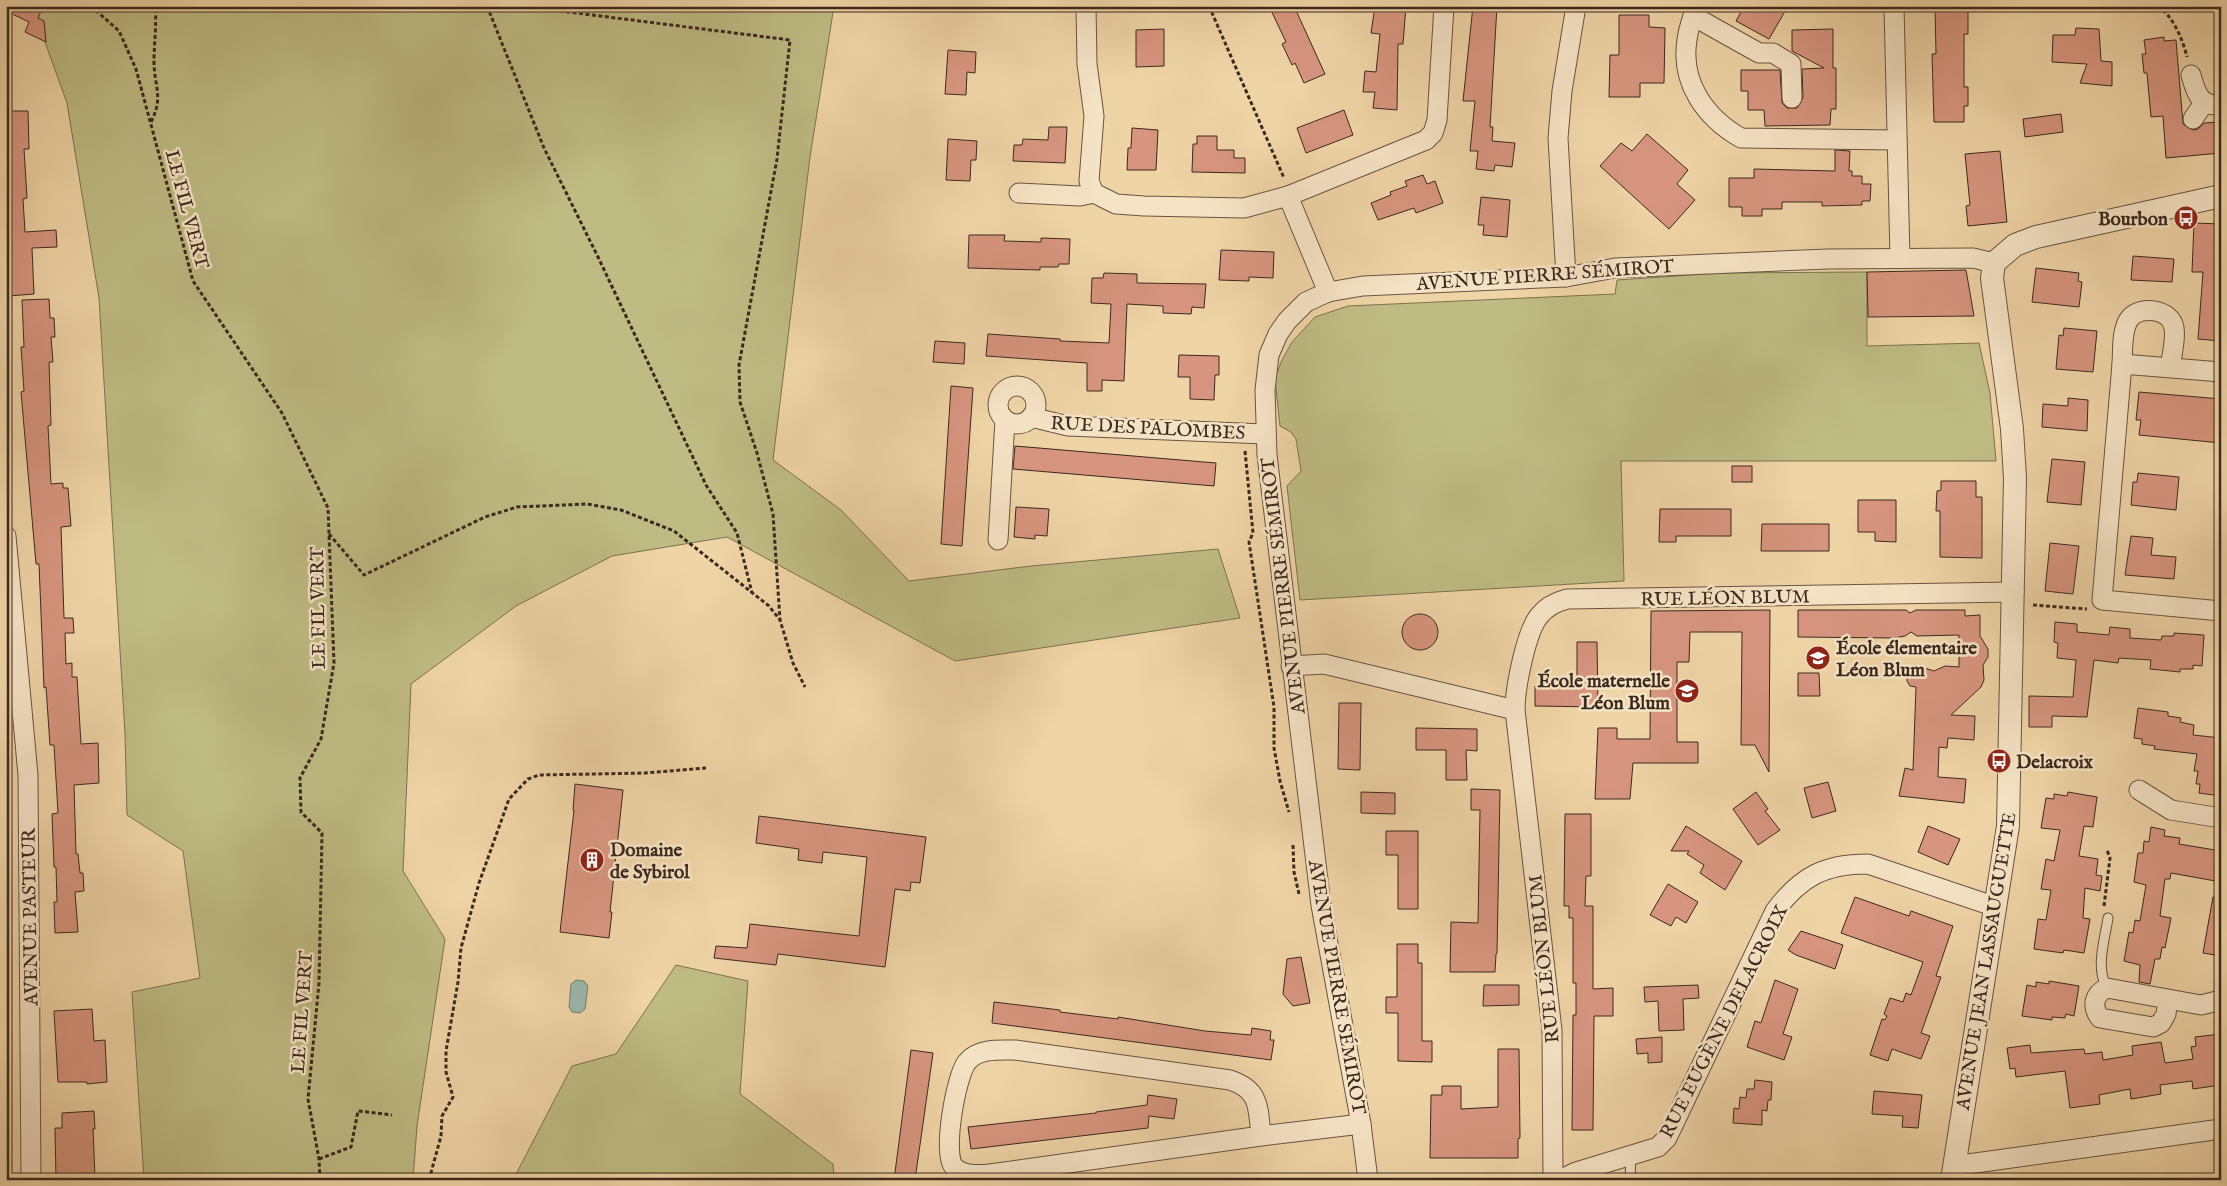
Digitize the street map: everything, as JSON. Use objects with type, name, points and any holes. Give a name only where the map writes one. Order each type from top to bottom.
[{"type":"street","points":[[1086,6],[1087,64],[1094,116],[1089,181],[1094,193]]},
{"type":"street","points":[[1019,193],[1080,196],[1094,193],[1116,204],[1244,208],[1290,196],[1426,140],[1433,133],[1437,120],[1444,6]]},
{"type":"street","points":[[1566,277],[1558,138],[1562,91],[1576,6]]},
{"type":"street","points":[[1894,6],[1900,258]]},
{"type":"street","points":[[1792,98],[1791,64],[1773,53],[1759,53],[1694,11],[1686,41],[1688,77],[1702,104],[1722,127],[1741,138],[1896,140]]},
{"type":"street","points":[[2191,75],[2196,94],[2213,103],[2193,120]]},
{"type":"street","points":[[1290,196],[1328,292]]},
{"type":"street","points":[[1994,263],[2015,245],[2036,237],[2221,196]]},
{"type":"street","name":"AVENUE PIERRE SÉMIROT","points":[[1368,1180],[1361,1124],[1321,905],[1291,666],[1265,434],[1265,390],[1269,355],[1278,334],[1287,321],[1306,302],[1328,292],[1363,286],[1566,277],[1615,268],[1750,262],[1973,258],[1994,263]]},
{"type":"street","name":"AVENUE JEAN LASSAUGUETTE","points":[[1953,1171],[2008,826],[2015,478],[1992,278],[1994,263]]},
{"type":"street","points":[[2170,367],[2174,328],[2170,318],[2159,312],[2143,310],[2131,317],[2125,327],[2102,600],[2221,611]]},
{"type":"street","points":[[2122,364],[2221,372]]},
{"type":"street","points":[[998,540],[1005,420],[999,410],[999,400],[1008,388],[1017,386],[1026,388],[1033,396],[1036,408],[1032,417],[1023,423],[1014,424],[1005,420]]},
{"type":"street","name":"RUE DES PALOMBES","points":[[1032,417],[1068,426],[1265,434]]},
{"type":"street","name":"AVENUE PASTEUR","points":[[6,536],[28,775],[31,1180]]},
{"type":"street","name":"RUE LÉON BLUM","points":[[1553,1180],[1552,1030],[1515,710],[1516,690],[1533,627],[1538,616],[1546,608],[1567,599],[2014,601]]},
{"type":"street","points":[[1291,666],[1324,664],[1515,710]]},
{"type":"street","points":[[2139,790],[2171,810],[2221,818]]},
{"type":"street","name":"RUE EUGÈNE DELACROIX","points":[[1560,1180],[1576,1172],[1658,1147],[1668,1138],[1775,911],[1787,895],[1807,878],[1828,868],[1850,864],[1868,864],[1996,907]]},
{"type":"street","points":[[2168,999],[2166,1014],[2161,1022],[2153,1027],[2100,1018],[2095,1006],[2095,999],[2100,991],[2107,988],[2168,999],[2201,1005],[2221,1000]]},
{"type":"street","points":[[1261,1136],[1256,1103],[1252,1092],[1241,1084],[1230,1080],[1015,1050],[987,1050],[968,1061],[956,1087],[951,1121],[949,1156],[952,1166],[964,1173],[990,1174],[1361,1124]]},
{"type":"street","points":[[1953,1171],[1968,1164],[2221,1129]]},
{"type":"lane","points":[[2107,988],[2102,980],[2101,969],[2108,918]]},
{"type":"lane","points":[[1630,1180],[1631,1154]]},
{"type":"path","name":"LE FIL VERT","points":[[91,6],[118,31],[136,69],[193,281],[282,413],[328,508],[334,663],[321,739],[300,778],[301,812],[322,833],[320,983],[308,1099],[320,1158],[320,1180]]},
{"type":"path","points":[[150,123],[158,109],[154,61],[156,39],[155,6]]},
{"type":"path","points":[[487,6],[544,148],[706,485],[737,533],[752,593]]},
{"type":"path","points":[[521,6],[790,40],[777,159],[739,366],[740,402],[757,453],[773,514],[780,620],[793,663],[805,688]]},
{"type":"path","points":[[1209,6],[1290,196]]},
{"type":"path","points":[[2158,6],[2178,33],[2191,75]]},
{"type":"path","points":[[329,534],[364,575],[485,517],[509,510],[551,504],[586,504],[621,510],[674,531],[768,606],[780,620]]},
{"type":"path","points":[[2014,601],[2024,610],[2026,604],[2090,609],[2102,600]]},
{"type":"path","points":[[429,1180],[441,1136],[442,1116],[453,1097],[446,1072],[446,1051],[458,982],[461,948],[479,883],[509,799],[528,779],[539,775],[645,773],[706,768]]},
{"type":"path","points":[[2107,850],[2110,858],[2103,904],[2108,918]]},
{"type":"path","points":[[320,1158],[351,1147],[358,1111],[392,1115]]},
{"type":"shaded area","points":[[32,6],[834,6],[810,157],[773,460],[841,510],[909,581],[1031,566],[1218,549],[1240,618],[955,661],[727,537],[612,556],[516,606],[411,684],[403,871],[445,939],[417,1126],[413,1180],[144,1180],[132,992],[200,978],[183,851],[127,815],[125,734],[99,298],[67,103]]},
{"type":"shaded area","points":[[1867,272],[1867,346],[1979,343],[1990,393],[1996,461],[1621,461],[1624,581],[1300,600],[1287,486],[1301,471],[1296,439],[1291,432],[1280,426],[1275,379],[1281,362],[1292,342],[1315,317],[1348,306],[1615,294],[1617,280],[1720,273]]},
{"type":"shaded area","points":[[676,965],[748,981],[740,1094],[833,1164],[834,1180],[513,1180],[572,1066],[616,1054]]},
{"type":"shaded area","points":[[576,980],[584,981],[588,986],[585,1009],[580,1013],[572,1012],[569,1007],[571,984]]},
{"type":"building","points":[[6,6],[43,6],[38,18],[44,21],[46,42],[25,32],[29,22],[6,11]]},
{"type":"building","points":[[1269,6],[1294,6],[1325,74],[1304,83],[1295,63],[1292,65],[1282,44],[1286,42]]},
{"type":"building","points":[[1375,6],[1406,6],[1403,44],[1398,44],[1397,110],[1373,108],[1375,92],[1363,92],[1365,71],[1376,72],[1380,34],[1371,33]]},
{"type":"building","points":[[1473,6],[1497,6],[1490,127],[1493,127],[1492,141],[1515,143],[1512,167],[1495,165],[1494,171],[1476,169],[1478,151],[1470,151],[1475,101],[1463,101]]},
{"type":"building","points":[[1744,6],[1788,6],[1769,39],[1736,21]]},
{"type":"building","points":[[1935,6],[1968,6],[1968,34],[1964,34],[1964,87],[1968,87],[1968,106],[1964,106],[1964,122],[1934,122],[1932,54],[1936,54]]},
{"type":"building","points":[[1619,15],[1649,15],[1649,27],[1665,28],[1664,83],[1640,83],[1640,97],[1609,97],[1610,55],[1619,55]]},
{"type":"building","points":[[2076,28],[2099,29],[2101,61],[2112,62],[2112,86],[2080,83],[2087,64],[2052,62],[2053,35],[2075,35]]},
{"type":"building","points":[[1164,29],[1164,66],[1136,67],[1136,30]]},
{"type":"building","points":[[1833,29],[1833,68],[1836,68],[1836,109],[1831,109],[1830,125],[1765,126],[1764,110],[1748,110],[1748,91],[1741,91],[1741,70],[1780,70],[1782,103],[1787,108],[1797,108],[1803,98],[1802,69],[1824,68],[1792,51],[1792,30]]},
{"type":"building","points":[[2164,37],[2164,41],[2176,40],[2183,124],[2193,130],[2198,129],[2204,123],[2221,122],[2221,153],[2166,158],[2163,116],[2151,117],[2147,73],[2144,73],[2142,54],[2146,54],[2144,40]]},
{"type":"building","points":[[948,50],[976,52],[975,73],[967,72],[966,95],[945,94]]},
{"type":"building","points":[[1344,110],[1353,135],[1306,153],[1297,128]]},
{"type":"building","points":[[6,111],[28,111],[29,149],[24,149],[27,198],[23,199],[25,232],[56,230],[57,247],[32,248],[34,294],[8,296],[6,225],[10,225],[6,183]]},
{"type":"building","points":[[2061,114],[2063,132],[2025,137],[2023,119]]},
{"type":"building","points":[[1049,127],[1067,127],[1065,163],[1013,161],[1014,145],[1022,145],[1023,139],[1048,140]]},
{"type":"building","points":[[1132,128],[1158,130],[1156,170],[1127,170],[1128,148],[1131,148]]},
{"type":"building","points":[[1647,134],[1688,170],[1677,184],[1695,200],[1669,229],[1600,166],[1621,143],[1632,151]]},
{"type":"building","points":[[1197,136],[1217,136],[1217,150],[1234,150],[1234,158],[1245,158],[1245,173],[1192,172],[1193,144],[1197,144]]},
{"type":"building","points":[[948,139],[977,141],[976,160],[971,160],[970,181],[946,180]]},
{"type":"building","points":[[1835,150],[1850,151],[1849,171],[1852,171],[1852,176],[1862,176],[1862,184],[1871,184],[1870,201],[1862,201],[1862,205],[1822,206],[1822,202],[1782,202],[1782,209],[1762,209],[1762,216],[1742,216],[1742,207],[1729,207],[1729,178],[1754,178],[1754,169],[1835,171]]},
{"type":"building","points":[[2000,151],[2007,222],[1968,226],[1966,206],[1970,205],[1965,154]]},
{"type":"building","points":[[1423,175],[1427,184],[1435,181],[1443,203],[1416,213],[1414,208],[1378,220],[1371,203],[1391,195],[1390,192],[1407,186],[1405,181]]},
{"type":"building","points":[[1481,197],[1510,200],[1507,237],[1483,235],[1484,225],[1478,225]]},
{"type":"building","points":[[2194,223],[2221,224],[2221,341],[2198,339],[2203,272],[2192,272]]},
{"type":"building","points":[[969,235],[1005,235],[1004,241],[1041,242],[1041,238],[1070,239],[1069,264],[1059,264],[1058,267],[1040,267],[1040,270],[968,268]]},
{"type":"building","points":[[1221,250],[1274,252],[1273,278],[1249,277],[1249,281],[1219,280]]},
{"type":"building","points":[[2133,256],[2174,259],[2172,282],[2131,280]]},
{"type":"building","points":[[2036,268],[2079,273],[2078,281],[2082,282],[2079,307],[2032,302]]},
{"type":"building","points":[[1966,270],[1974,316],[1868,317],[1867,272]]},
{"type":"building","points":[[1104,273],[1137,274],[1137,283],[1206,284],[1204,308],[1192,307],[1191,314],[1163,313],[1163,306],[1127,304],[1124,381],[1102,380],[1102,391],[1087,391],[1087,363],[986,356],[988,334],[1060,339],[1060,341],[1109,343],[1111,304],[1091,303],[1092,278],[1103,278]]},
{"type":"building","points":[[49,299],[50,318],[54,318],[55,337],[51,337],[53,362],[49,362],[51,425],[48,426],[51,484],[63,483],[63,488],[68,488],[71,526],[61,527],[64,618],[73,618],[74,633],[65,633],[66,664],[72,663],[72,677],[77,677],[81,744],[98,743],[99,783],[74,785],[76,854],[78,854],[80,873],[83,873],[84,891],[75,892],[78,932],[55,933],[54,902],[57,902],[52,814],[58,813],[54,745],[50,745],[46,687],[44,688],[39,564],[36,564],[21,392],[24,391],[21,347],[24,347],[22,300]]},
{"type":"building","points":[[2064,328],[2097,331],[2093,372],[2056,369],[2059,335],[2063,336]]},
{"type":"building","points":[[935,341],[965,343],[964,364],[933,362]]},
{"type":"building","points":[[1179,355],[1219,356],[1219,375],[1215,375],[1214,400],[1190,399],[1190,377],[1178,377]]},
{"type":"building","points":[[951,386],[973,388],[962,546],[941,544]]},
{"type":"building","points":[[2139,392],[2221,399],[2221,443],[2139,435],[2141,420],[2136,420]]},
{"type":"building","points":[[2068,398],[2088,400],[2087,431],[2042,427],[2043,404],[2068,406]]},
{"type":"building","points":[[1015,446],[1216,463],[1214,486],[1013,469]]},
{"type":"building","points":[[2052,459],[2085,462],[2081,505],[2047,502]]},
{"type":"building","points":[[1732,466],[1752,466],[1752,482],[1732,482]]},
{"type":"building","points":[[2138,473],[2179,477],[2176,510],[2131,505],[2133,482],[2137,482]]},
{"type":"building","points":[[1941,481],[1976,481],[1976,497],[1982,497],[1982,558],[1940,557],[1940,511],[1936,511],[1937,491],[1941,490]]},
{"type":"building","points":[[1858,500],[1896,500],[1896,542],[1875,541],[1875,532],[1858,532]]},
{"type":"building","points":[[1016,507],[1049,509],[1047,536],[1035,535],[1035,539],[1014,537]]},
{"type":"building","points":[[1660,509],[1731,509],[1731,536],[1676,536],[1676,542],[1659,542]]},
{"type":"building","points":[[1762,524],[1829,524],[1829,551],[1761,551]]},
{"type":"building","points":[[2131,536],[2153,538],[2151,555],[2176,557],[2174,579],[2125,575]]},
{"type":"building","points":[[2050,543],[2079,546],[2073,594],[2045,591]]},
{"type":"building","points":[[1770,610],[1769,772],[1755,745],[1741,745],[1742,632],[1690,632],[1689,662],[1677,662],[1677,742],[1698,742],[1698,763],[1633,763],[1630,799],[1595,799],[1598,728],[1617,728],[1617,739],[1650,739],[1651,611]]},
{"type":"building","points":[[1798,610],[1906,610],[1910,613],[1916,610],[1965,610],[1965,616],[1980,615],[1980,636],[1988,649],[1988,657],[1983,665],[1984,680],[1981,687],[1951,715],[1975,716],[1974,740],[1948,738],[1947,748],[1939,747],[1938,777],[1966,779],[1964,803],[1899,796],[1905,768],[1913,770],[1916,687],[1910,686],[1907,681],[1909,668],[1915,665],[1934,671],[1945,666],[1959,667],[1959,635],[1917,636],[1911,632],[1905,636],[1894,638],[1798,637]]},
{"type":"building","points":[[1420,614],[1432,620],[1438,632],[1432,644],[1420,650],[1408,644],[1402,632],[1408,620]]},
{"type":"building","points":[[2055,622],[2077,624],[2077,632],[2109,635],[2110,627],[2130,629],[2130,638],[2161,640],[2162,636],[2174,636],[2174,633],[2204,635],[2202,666],[2193,665],[2193,669],[2180,669],[2180,672],[2150,669],[2151,660],[2119,658],[2118,663],[2094,660],[2087,717],[2052,716],[2052,727],[2029,727],[2029,696],[2073,697],[2076,660],[2057,658],[2058,643],[2054,642]]},
{"type":"building","points":[[1577,642],[1597,642],[1598,707],[1535,706],[1535,686],[1577,687]]},
{"type":"building","points":[[1798,673],[1819,673],[1820,696],[1798,696]]},
{"type":"building","points":[[1339,703],[1361,703],[1360,770],[1338,769]]},
{"type":"building","points":[[2138,708],[2168,712],[2168,716],[2181,718],[2180,722],[2194,725],[2193,735],[2221,738],[2221,796],[2199,793],[2200,784],[2196,784],[2198,771],[2194,771],[2197,754],[2154,749],[2155,746],[2142,744],[2142,739],[2134,738]]},
{"type":"building","points":[[1416,728],[1477,729],[1477,751],[1466,750],[1467,780],[1446,780],[1446,750],[1416,750]]},
{"type":"building","points":[[1828,782],[1836,811],[1812,818],[1804,788]]},
{"type":"building","name":"Domaine de Sybirol","points":[[575,784],[623,790],[609,938],[560,932],[574,810]]},
{"type":"building","points":[[1471,789],[1500,790],[1495,972],[1450,972],[1451,922],[1478,923],[1480,810],[1471,810]]},
{"type":"building","points":[[1361,792],[1395,793],[1395,814],[1361,813]]},
{"type":"building","points":[[1756,792],[1768,809],[1765,811],[1780,830],[1758,845],[1733,809]]},
{"type":"building","points":[[2068,792],[2097,797],[2093,827],[2084,826],[2079,856],[2098,859],[2096,875],[2102,876],[2100,891],[2085,888],[2083,918],[2090,919],[2084,953],[2064,950],[2063,953],[2034,949],[2038,919],[2046,920],[2051,890],[2041,889],[2046,859],[2054,861],[2060,830],[2041,828],[2046,798],[2054,799],[2054,794],[2067,796]]},
{"type":"building","points":[[1565,814],[1591,814],[1591,876],[1586,876],[1585,906],[1593,906],[1593,989],[1613,988],[1613,1016],[1594,1016],[1593,1130],[1572,1130],[1573,1015],[1576,1015],[1576,983],[1573,983],[1573,918],[1569,918],[1569,906],[1564,906]]},
{"type":"building","points":[[759,816],[926,837],[920,883],[911,882],[910,891],[895,889],[885,967],[778,954],[776,965],[714,958],[716,946],[747,948],[750,924],[859,936],[867,857],[823,852],[822,863],[798,860],[799,849],[756,843]]},
{"type":"building","points":[[1686,826],[1742,861],[1725,890],[1700,873],[1704,865],[1687,854],[1689,851],[1671,851]]},
{"type":"building","points":[[1928,826],[1960,839],[1948,865],[1918,852]]},
{"type":"building","points":[[2151,827],[2165,830],[2164,836],[2180,838],[2179,844],[2221,851],[2221,882],[2171,873],[2170,879],[2165,879],[2160,916],[2171,918],[2165,948],[2162,947],[2160,959],[2155,959],[2150,984],[2139,982],[2140,965],[2124,961],[2129,932],[2133,933],[2135,920],[2140,921],[2146,885],[2134,882],[2138,853],[2143,853],[2144,841],[2149,842]]},
{"type":"building","points":[[1386,831],[1418,831],[1418,909],[1398,909],[1398,855],[1386,855]]},
{"type":"building","points":[[1668,884],[1698,902],[1686,923],[1676,917],[1671,926],[1650,915]]},
{"type":"building","points":[[1855,897],[1909,916],[1911,911],[1953,926],[1936,976],[1941,977],[1921,1033],[1930,1036],[1921,1059],[1892,1049],[1888,1061],[1870,1055],[1882,1019],[1885,1020],[1887,1016],[1884,1014],[1890,998],[1903,1002],[1906,993],[1911,995],[1923,962],[1841,933]]},
{"type":"building","points":[[2213,897],[2221,898],[2221,956],[2203,953]]},
{"type":"building","points":[[1801,931],[1843,945],[1835,969],[1796,955],[1788,950]]},
{"type":"building","points":[[1397,944],[1418,944],[1418,963],[1422,963],[1422,1041],[1432,1041],[1432,1062],[1398,1061],[1398,1013],[1386,1013],[1386,997],[1397,997]]},
{"type":"building","points":[[1301,957],[1310,1003],[1293,1006],[1283,994],[1287,959]]},
{"type":"building","points":[[1775,980],[1798,989],[1783,1034],[1792,1037],[1784,1060],[1747,1047],[1755,1021],[1761,1023]]},
{"type":"building","points":[[2049,981],[2079,986],[2074,1016],[2066,1014],[2065,1018],[2052,1017],[2052,1020],[2022,1016],[2027,985],[2036,987],[2036,982],[2049,984]]},
{"type":"building","points":[[1484,985],[1519,985],[1519,1005],[1483,1006]]},
{"type":"building","points":[[1698,985],[1699,998],[1683,999],[1684,1030],[1659,1031],[1658,1001],[1645,1002],[1644,987]]},
{"type":"building","points":[[994,1002],[1060,1010],[1060,1012],[1118,1019],[1118,1017],[1205,1031],[1251,1035],[1252,1028],[1271,1031],[1270,1040],[1274,1040],[1271,1060],[992,1023]]},
{"type":"building","points":[[92,1009],[94,1041],[105,1040],[107,1082],[87,1084],[87,1082],[58,1082],[54,1011]]},
{"type":"building","points":[[2221,1034],[2221,1085],[2193,1089],[2192,1081],[2160,1085],[2161,1094],[2131,1099],[2130,1089],[2099,1095],[2100,1104],[2070,1108],[2065,1071],[2016,1077],[2015,1068],[2010,1069],[2007,1048],[2030,1045],[2031,1053],[2084,1049],[2085,1054],[2102,1052],[2103,1060],[2133,1055],[2132,1046],[2161,1042],[2165,1063],[2193,1059],[2191,1047],[2196,1046],[2195,1037]]},
{"type":"building","points":[[1662,1037],[1662,1062],[1648,1063],[1648,1053],[1637,1054],[1636,1039]]},
{"type":"building","points":[[1498,1049],[1519,1049],[1520,1138],[1518,1139],[1518,1158],[1430,1158],[1431,1095],[1442,1095],[1442,1086],[1461,1086],[1461,1109],[1498,1107]]},
{"type":"building","points":[[911,1050],[933,1053],[915,1180],[894,1180]]},
{"type":"building","points":[[1755,1080],[1772,1082],[1771,1100],[1768,1100],[1767,1111],[1762,1110],[1762,1125],[1733,1123],[1734,1108],[1739,1109],[1740,1097],[1746,1098],[1747,1089],[1754,1089]]},
{"type":"building","points":[[1874,1091],[1922,1095],[1918,1128],[1902,1127],[1903,1116],[1872,1114]]},
{"type":"building","points":[[1148,1095],[1177,1099],[1174,1119],[1149,1116],[1148,1128],[971,1149],[968,1127],[1096,1113],[1147,1105]]},
{"type":"building","points":[[94,1111],[95,1177],[80,1178],[80,1180],[56,1180],[55,1128],[62,1128],[62,1113]]},
{"type":"place","name":"Bourbon","points":[[2186,218]]},
{"type":"place","name":"École élementaire Léon Blum","points":[[1818,658]]},
{"type":"place","name":"École maternelle Léon Blum","points":[[1687,691]]},
{"type":"place","name":"Delacroix","points":[[1999,761]]},
{"type":"place","name":"Domaine de Sybirol","points":[[592,860]]}]
